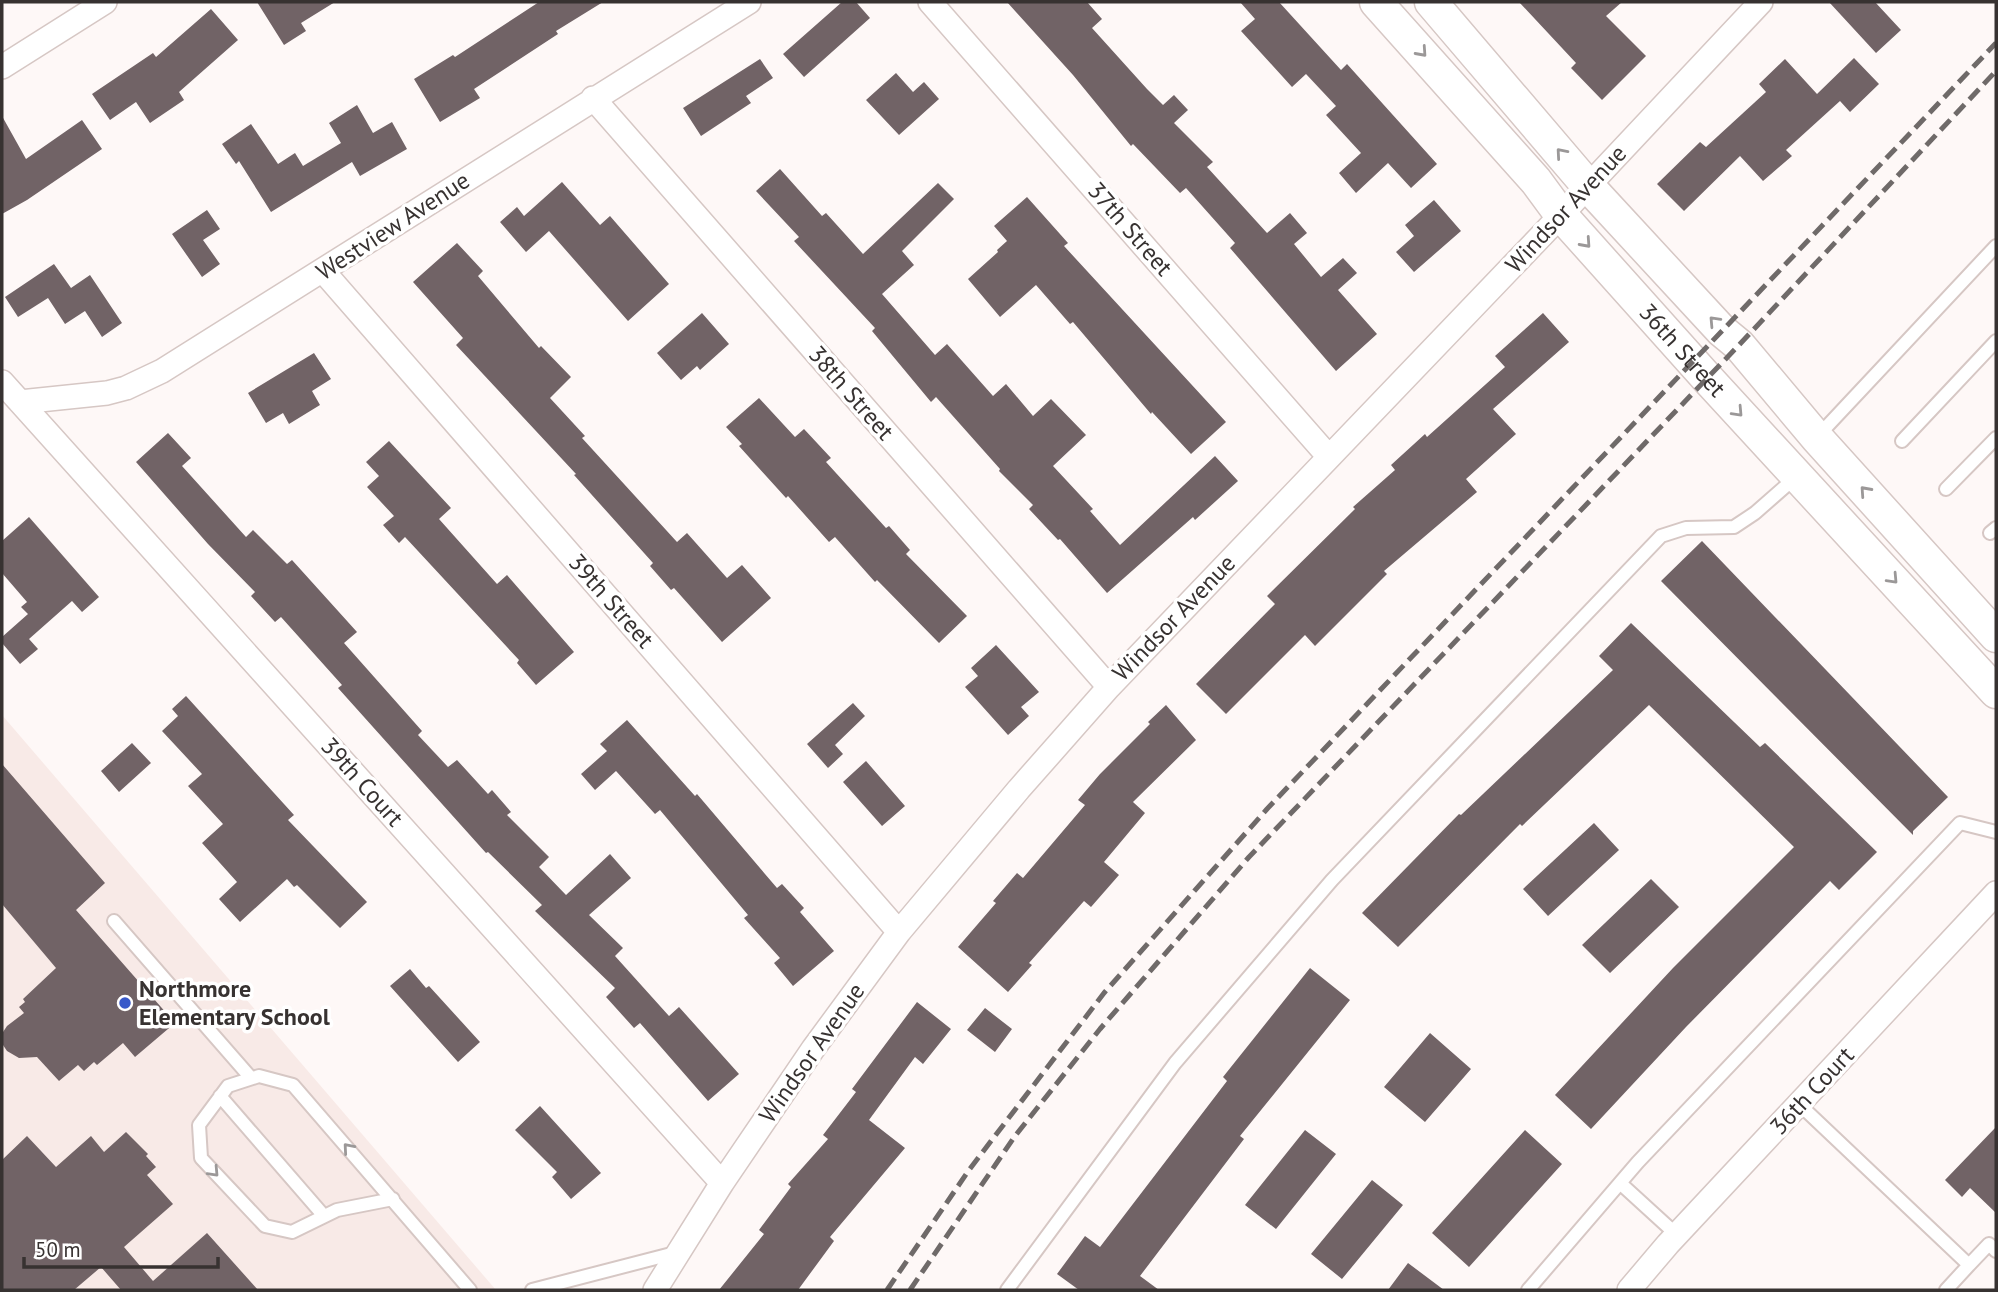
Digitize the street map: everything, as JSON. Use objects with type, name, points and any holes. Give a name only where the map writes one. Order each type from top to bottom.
[{"type":"street","name":"Westview Avenue","points":[[20,402],[88,396],[126,388],[181,360],[749,2]]},
{"type":"street","name":"37th Street","points":[[930,2],[1329,457]]},
{"type":"street","name":"36th Street","points":[[1376,2],[1536,181],[1561,215],[1996,692]]},
{"type":"street","name":"36th Street","points":[[1431,2],[1588,186],[1722,331],[1739,345],[1817,438],[1995,632]]},
{"type":"street","name":"Windsor Avenue","points":[[655,1290],[722,1183],[813,1049],[899,932],[1018,789],[1109,687],[1761,2]]},
{"type":"street","points":[[2,67],[100,3]]},
{"type":"street","name":"38th Street","points":[[593,98],[1109,687]]},
{"type":"street","name":"39th Street","points":[[323,271],[899,932]]},
{"type":"street","name":"39th Court","points":[[2,382],[722,1183]]},
{"type":"street","points":[[1966,660],[1995,632]]},
{"type":"street","name":"36th Court","points":[[1629,1290],[1996,893]]},
{"type":"lane","points":[[1817,438],[1996,246]]},
{"type":"lane","points":[[1902,441],[1996,341]]},
{"type":"lane","points":[[1945,489],[1996,438]]},
{"type":"lane","points":[[1007,1290],[1175,1063],[1332,880],[1661,536],[1686,528],[1734,527],[1755,513],[1797,476]]},
{"type":"lane","points":[[1528,1290],[1620,1183],[1960,823],[1996,832]]},
{"type":"lane","points":[[114,921],[251,1078]]},
{"type":"lane","points":[[393,1199],[337,1210],[292,1232],[265,1226],[201,1158],[199,1125],[228,1086],[259,1076],[293,1085],[393,1199],[470,1290]]},
{"type":"lane","points":[[220,1096],[324,1216]]},
{"type":"lane","points":[[1799,1104],[1969,1265]]},
{"type":"lane","points":[[1620,1183],[1677,1235]]},
{"type":"lane","points":[[1946,1290],[1989,1244],[1996,1251]]},
{"type":"lane","points":[[532,1290],[679,1252]]},
{"type":"shaded area","name":"Northmore Elementary School","points":[[2,715],[496,1290],[2,1290]]},
{"type":"building","points":[[257,2],[335,2],[301,23],[306,31],[284,45]]},
{"type":"building","points":[[539,2],[603,2],[556,31],[558,34],[474,89],[480,98],[440,122],[414,79],[453,55],[455,57]]},
{"type":"building","points":[[842,2],[856,2],[870,18],[804,77],[783,54]]},
{"type":"building","points":[[1007,2],[1087,2],[1102,19],[1092,28],[1147,89],[1163,105],[1174,95],[1188,110],[1174,123],[1213,162],[1207,167],[1267,233],[1290,213],[1307,233],[1294,244],[1321,277],[1343,258],[1357,273],[1338,290],[1377,334],[1336,371],[1230,248],[1235,243],[1186,188],[1180,193],[1133,144],[1131,146],[1073,75]]},
{"type":"building","points":[[1240,2],[1279,2],[1341,70],[1347,64],[1437,164],[1411,188],[1388,163],[1356,193],[1339,173],[1361,153],[1326,115],[1336,106],[1306,74],[1292,87],[1241,31],[1255,19]]},
{"type":"building","points":[[1519,2],[1622,2],[1606,16],[1646,56],[1602,100],[1571,68],[1576,63]]},
{"type":"building","points":[[1829,2],[1875,2],[1901,30],[1876,53]]},
{"type":"building","points":[[211,9],[238,40],[179,92],[184,100],[150,123],[136,102],[110,120],[92,94],[153,53],[156,57]]},
{"type":"building","points":[[1854,58],[1879,84],[1850,112],[1840,101],[1786,150],[1792,156],[1763,181],[1740,156],[1684,211],[1657,184],[1700,142],[1706,147],[1766,92],[1759,84],[1785,59],[1817,94]]},
{"type":"building","points":[[760,59],[773,78],[746,96],[751,103],[701,136],[683,108]]},
{"type":"building","points":[[896,73],[913,92],[924,82],[939,99],[899,135],[866,100]]},
{"type":"building","points":[[357,105],[373,133],[392,122],[407,149],[360,176],[352,162],[271,212],[239,161],[236,164],[222,144],[251,124],[278,164],[295,153],[303,166],[341,143],[329,123]]},
{"type":"building","points":[[2,116],[26,159],[82,120],[102,149],[2,214]]},
{"type":"building","points":[[780,169],[822,216],[826,213],[863,254],[938,183],[954,199],[902,251],[914,265],[882,294],[935,355],[947,344],[993,396],[1006,384],[1033,416],[1051,399],[1086,435],[1053,466],[1093,509],[1090,511],[1120,545],[1215,456],[1238,481],[1107,593],[1060,539],[1058,540],[1029,509],[1033,505],[999,471],[936,397],[931,402],[872,331],[875,328],[794,241],[799,237],[756,191]]},
{"type":"building","points":[[562,182],[600,225],[610,216],[669,284],[628,321],[549,231],[526,252],[500,222],[517,207],[524,216]]},
{"type":"building","points":[[1027,197],[1068,243],[1064,246],[1226,422],[1191,454],[1152,412],[1151,414],[1073,322],[1070,324],[1036,285],[1000,317],[968,279],[1007,241],[994,226]]},
{"type":"building","points":[[1434,200],[1461,231],[1414,272],[1396,252],[1414,236],[1405,225]]},
{"type":"building","points":[[207,210],[220,229],[203,240],[220,264],[202,277],[172,234]]},
{"type":"building","points":[[457,243],[483,271],[478,276],[539,348],[541,346],[571,377],[550,398],[585,436],[582,438],[677,542],[687,533],[727,578],[742,565],[771,598],[722,642],[674,588],[671,590],[650,566],[653,563],[574,475],[576,474],[456,345],[463,338],[413,282]]},
{"type":"building","points":[[54,264],[71,288],[90,275],[122,323],[102,337],[85,311],[65,324],[48,298],[18,317],[5,297]]},
{"type":"building","points":[[702,313],[729,344],[700,370],[697,366],[681,380],[657,353]]},
{"type":"building","points":[[1543,313],[1569,342],[1493,409],[1516,434],[1466,479],[1477,492],[1384,571],[1387,574],[1315,646],[1305,635],[1226,714],[1196,684],[1275,604],[1267,596],[1355,509],[1353,507],[1395,470],[1391,465],[1425,434],[1427,437],[1505,367],[1495,356]]},
{"type":"building","points":[[314,353],[331,379],[312,391],[320,405],[289,424],[283,413],[266,423],[248,393]]},
{"type":"building","points":[[759,398],[795,437],[804,429],[831,458],[826,462],[886,528],[889,526],[910,550],[906,554],[967,616],[939,643],[877,580],[875,582],[835,537],[829,542],[739,446],[742,444],[726,427]]},
{"type":"building","points":[[168,433],[191,458],[182,466],[246,537],[253,530],[287,564],[292,560],[357,632],[344,643],[422,731],[418,735],[448,767],[457,760],[488,794],[492,790],[511,812],[507,815],[549,857],[539,867],[566,895],[610,854],[631,878],[589,915],[623,948],[615,956],[669,1016],[679,1007],[739,1074],[708,1101],[640,1023],[634,1028],[606,997],[615,988],[535,911],[542,905],[486,853],[338,688],[342,685],[281,617],[275,622],[251,596],[255,592],[208,544],[136,462]]},
{"type":"building","points":[[389,441],[451,508],[439,519],[497,584],[507,575],[574,652],[536,685],[517,663],[519,660],[405,537],[399,543],[383,525],[394,516],[367,487],[379,476],[366,462]]},
{"type":"building","points":[[29,517],[99,597],[82,612],[72,601],[29,639],[38,649],[20,664],[2,643],[2,637],[28,614],[21,607],[27,602],[2,573],[2,541]]},
{"type":"building","points":[[1702,541],[1948,797],[1913,831],[1913,835],[1661,581]]},
{"type":"building","points":[[1631,623],[1760,747],[1765,743],[1877,852],[1839,890],[1830,881],[1686,1027],[1591,1129],[1555,1095],[1673,968],[1794,847],[1649,705],[1522,826],[1520,824],[1398,947],[1362,913],[1459,814],[1613,670],[1599,656]]},
{"type":"building","points":[[996,645],[1039,692],[1021,707],[1029,716],[1008,735],[965,687],[978,676],[971,668]]},
{"type":"building","points":[[186,696],[294,815],[288,820],[367,902],[340,928],[297,885],[294,887],[287,879],[240,922],[219,899],[237,882],[202,843],[223,824],[188,786],[202,774],[162,731],[178,716],[172,709]]},
{"type":"building","points":[[853,703],[865,716],[835,745],[843,754],[828,768],[807,744]]},
{"type":"building","points":[[1166,705],[1196,740],[1133,802],[1145,813],[1104,862],[1119,875],[1091,907],[1084,901],[1029,963],[1032,965],[1008,992],[958,947],[996,903],[993,901],[1017,873],[1023,878],[1085,805],[1078,800],[1100,774]]},
{"type":"building","points":[[627,720],[695,796],[697,794],[777,888],[782,884],[804,908],[800,912],[834,951],[793,986],[774,963],[780,958],[744,918],[748,915],[660,810],[655,814],[616,771],[595,790],[581,774],[607,751],[600,744]]},
{"type":"building","points":[[132,743],[151,763],[119,792],[101,771]]},
{"type":"building","points":[[866,761],[905,806],[882,826],[843,782]]},
{"type":"building","points":[[2,764],[105,883],[76,910],[175,1023],[135,1057],[123,1043],[97,1065],[94,1062],[84,1071],[78,1065],[59,1081],[37,1057],[19,1058],[7,1051],[3,1045],[3,1032],[24,1013],[19,1007],[25,1002],[23,999],[56,968],[2,904]]},
{"type":"building","points":[[1594,823],[1619,850],[1548,916],[1523,889]]},
{"type":"building","points":[[1651,879],[1679,907],[1610,973],[1582,945]]},
{"type":"building","points":[[1310,968],[1350,1000],[1240,1136],[1244,1139],[1140,1276],[1159,1290],[1079,1290],[1057,1274],[1085,1236],[1100,1247],[1227,1081],[1223,1077]]},
{"type":"building","points":[[410,969],[480,1042],[458,1062],[390,986]]},
{"type":"building","points":[[917,1002],[951,1029],[923,1064],[915,1057],[869,1120],[905,1148],[830,1237],[834,1241],[798,1290],[719,1290],[764,1234],[759,1230],[791,1187],[788,1184],[828,1139],[823,1135],[856,1092],[852,1089]]},
{"type":"building","points":[[985,1008],[1012,1029],[995,1052],[967,1030]]},
{"type":"building","points":[[1430,1033],[1471,1069],[1425,1122],[1384,1087]]},
{"type":"building","points":[[540,1106],[601,1173],[571,1199],[552,1177],[557,1172],[515,1130]]},
{"type":"building","points":[[1996,1127],[1996,1213],[1970,1188],[1962,1197],[1945,1180]]},
{"type":"building","points":[[1305,1130],[1336,1154],[1276,1229],[1245,1205]]},
{"type":"building","points":[[1525,1130],[1562,1164],[1469,1267],[1432,1233]]},
{"type":"building","points":[[126,1132],[148,1154],[146,1156],[156,1167],[147,1175],[173,1204],[124,1247],[153,1281],[207,1233],[258,1290],[121,1290],[101,1267],[74,1290],[2,1290],[2,1160],[27,1136],[56,1167],[91,1136],[104,1152]]},
{"type":"building","points":[[1372,1180],[1403,1205],[1342,1279],[1311,1254]]},
{"type":"building","points":[[1408,1263],[1444,1290],[1388,1290]]},
{"type":"railway","points":[[887,1290],[969,1170],[1104,993],[1267,809],[1996,43]]},
{"type":"railway","points":[[910,1290],[1015,1136],[1100,1029],[1249,857],[1739,345],[1996,71]]},
{"type":"place","name":"Northmore Elementary School","points":[[125,1003]]}]
